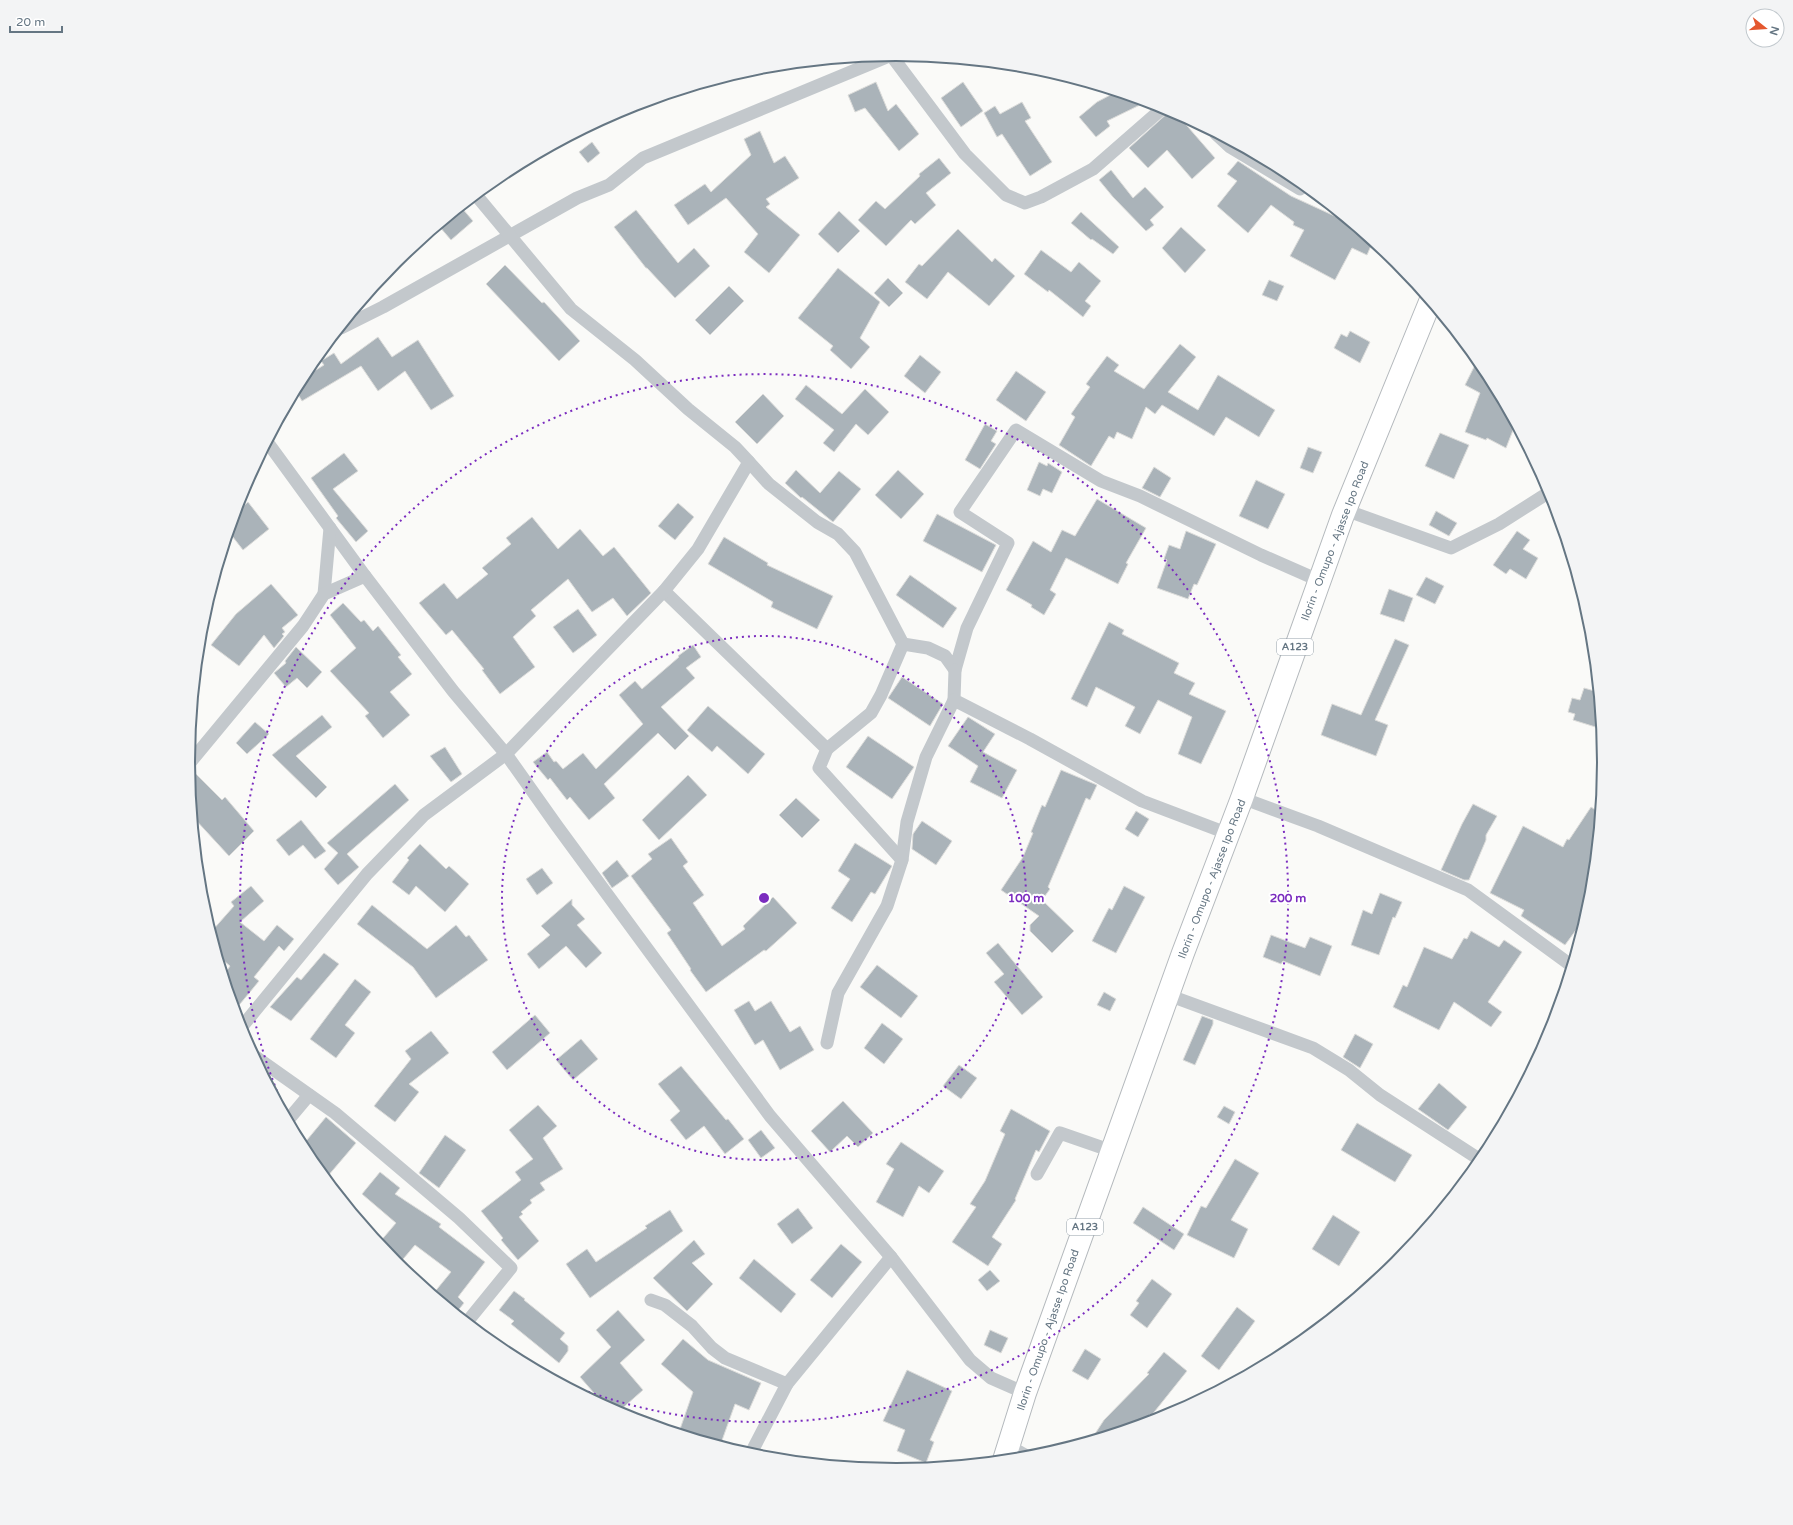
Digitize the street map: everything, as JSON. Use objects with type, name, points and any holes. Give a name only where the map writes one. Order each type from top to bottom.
[{"type":"highway","name":"Ilorin - Omupo - Ajasse Ipo Road","points":[[1007,1453],[1025,1393],[1168,995],[1242,798],[1318,580],[1429,306]]},
{"type":"street","points":[[896,61],[965,154],[1006,195],[1025,203],[1042,197],[1093,169],[1159,112]]},
{"type":"street","points":[[349,324],[383,307],[577,198],[609,185],[643,158],[875,62]]},
{"type":"street","points":[[1229,145],[1300,189]]},
{"type":"street","points":[[479,199],[571,309],[635,360],[688,409],[735,447],[768,484],[818,522],[838,534],[855,552],[903,644]]},
{"type":"street","points":[[826,1043],[838,993],[887,906],[902,860],[907,822],[926,758],[954,700],[955,670],[967,628],[1008,543],[960,512],[1016,430],[1101,481],[1146,499],[1261,556],[1318,580]]},
{"type":"street","points":[[270,446],[365,576],[453,691],[506,754],[557,826],[770,1116],[891,1257],[970,1360],[991,1378],[1025,1393]]},
{"type":"street","points":[[245,1023],[367,874],[424,815],[506,754],[664,592],[698,549],[749,462]]},
{"type":"street","points":[[1345,510],[1451,548],[1499,524],[1545,495]]},
{"type":"street","points":[[195,756],[303,626],[324,594],[330,528]]},
{"type":"street","points":[[324,594],[365,576]]},
{"type":"street","points":[[664,592],[827,749]]},
{"type":"street","points":[[903,644],[928,648],[945,656],[955,670]]},
{"type":"street","points":[[902,860],[819,768],[827,749],[871,713],[881,695],[903,644]]},
{"type":"street","points":[[954,700],[1030,739],[1142,801],[1228,834]]},
{"type":"street","points":[[1242,798],[1318,826],[1468,890],[1568,963]]},
{"type":"street","points":[[1168,995],[1313,1048],[1349,1070],[1380,1095],[1476,1157]]},
{"type":"street","points":[[262,1061],[335,1113],[460,1218],[511,1268],[469,1319]]},
{"type":"street","points":[[291,1116],[309,1095]]},
{"type":"street","points":[[1037,1174],[1060,1133],[1112,1151]]},
{"type":"street","points":[[753,1449],[787,1384],[891,1257]]},
{"type":"street","points":[[651,1300],[665,1305],[692,1326],[712,1348],[725,1358],[787,1384]]},
{"type":"building","points":[[876,82],[888,111],[896,104],[919,134],[899,151],[865,108],[855,112],[848,95]]},
{"type":"building","points":[[963,82],[983,111],[961,127],[941,98]]},
{"type":"building","points":[[1111,95],[1140,105],[1107,121],[1110,126],[1096,137],[1079,117],[1097,102]]},
{"type":"building","points":[[1022,102],[1031,118],[1025,121],[1052,162],[1030,176],[1002,134],[997,137],[984,113],[995,106],[1000,114]]},
{"type":"building","points":[[1166,114],[1184,123],[1215,158],[1192,179],[1167,150],[1148,168],[1129,148]]},
{"type":"building","points":[[760,131],[774,163],[785,156],[799,178],[766,199],[770,204],[766,207],[800,235],[769,273],[744,252],[758,234],[726,198],[688,225],[674,205],[705,184],[711,192],[751,155],[744,139]]},
{"type":"building","points":[[592,142],[600,153],[588,163],[579,152]]},
{"type":"building","points":[[939,158],[951,173],[926,193],[936,205],[915,224],[911,220],[886,246],[858,220],[876,201],[885,209],[920,176],[919,174]]},
{"type":"building","points":[[1238,161],[1291,196],[1338,218],[1371,246],[1367,255],[1352,248],[1335,280],[1290,256],[1304,230],[1293,225],[1294,222],[1271,205],[1248,233],[1217,206],[1237,181],[1227,174]]},
{"type":"building","points":[[1111,170],[1133,198],[1145,187],[1164,207],[1150,220],[1154,225],[1146,231],[1113,197],[1099,180]]},
{"type":"building","points":[[464,210],[473,221],[451,240],[441,229]]},
{"type":"building","points":[[636,210],[678,263],[694,248],[710,266],[675,298],[646,268],[614,227]]},
{"type":"building","points":[[839,211],[860,231],[838,253],[818,234]]},
{"type":"building","points":[[1081,212],[1119,247],[1113,254],[1092,239],[1091,240],[1071,223]]},
{"type":"building","points":[[1181,227],[1206,250],[1185,273],[1162,248]]},
{"type":"building","points":[[958,229],[992,262],[995,258],[1015,276],[989,306],[948,272],[927,299],[905,282],[919,264],[922,266]]},
{"type":"building","points":[[1041,250],[1071,272],[1079,262],[1101,281],[1085,301],[1091,306],[1083,317],[1049,290],[1048,292],[1024,274]]},
{"type":"building","points":[[505,265],[542,303],[544,302],[580,341],[559,361],[486,284]]},
{"type":"building","points":[[838,268],[880,302],[860,338],[870,347],[851,369],[830,350],[833,346],[798,318]]},
{"type":"building","points":[[888,278],[903,293],[889,307],[874,293]]},
{"type":"building","points":[[1269,280],[1284,286],[1277,301],[1262,295]]},
{"type":"building","points":[[729,286],[744,301],[710,335],[695,320]]},
{"type":"building","points":[[1350,331],[1370,342],[1360,363],[1334,348],[1341,334],[1347,337]]},
{"type":"building","points":[[378,337],[392,357],[418,340],[454,396],[431,410],[405,371],[378,391],[361,366],[302,401],[299,396],[315,371],[324,365],[322,360],[334,353],[341,364]]},
{"type":"building","points":[[1180,344],[1196,357],[1168,392],[1198,410],[1218,375],[1275,410],[1259,437],[1226,417],[1214,436],[1162,405],[1155,414],[1146,407],[1132,439],[1117,432],[1114,439],[1109,436],[1091,466],[1059,445],[1075,417],[1071,414],[1090,387],[1086,384],[1107,356],[1119,365],[1114,371],[1144,389]]},
{"type":"building","points":[[920,355],[941,372],[925,393],[904,376]]},
{"type":"building","points":[[1475,366],[1513,429],[1506,448],[1487,438],[1486,440],[1465,432],[1480,393],[1465,385]]},
{"type":"building","points":[[1016,371],[1046,392],[1026,421],[996,400]]},
{"type":"building","points":[[806,385],[842,414],[865,389],[889,412],[868,435],[856,424],[834,452],[823,443],[834,430],[795,399]]},
{"type":"building","points":[[763,394],[784,416],[757,444],[735,422]]},
{"type":"building","points":[[985,424],[997,431],[991,441],[996,444],[980,469],[965,460]]},
{"type":"building","points":[[1440,433],[1469,445],[1454,479],[1425,466]]},
{"type":"building","points":[[1308,447],[1322,452],[1313,473],[1300,468]]},
{"type":"building","points":[[344,453],[358,471],[333,489],[368,531],[356,542],[336,518],[338,516],[311,478]]},
{"type":"building","points":[[1039,462],[1047,466],[1048,463],[1062,472],[1052,493],[1043,489],[1040,496],[1027,490]]},
{"type":"building","points":[[1154,467],[1171,478],[1160,497],[1142,488]]},
{"type":"building","points":[[796,470],[820,493],[839,471],[861,489],[833,522],[802,497],[801,498],[785,483]]},
{"type":"building","points":[[898,470],[924,494],[901,519],[875,495]]},
{"type":"building","points":[[1256,480],[1285,494],[1268,529],[1239,516]]},
{"type":"building","points":[[1097,499],[1146,528],[1126,563],[1128,564],[1118,584],[1066,558],[1050,590],[1056,594],[1044,615],[1031,607],[1032,605],[1006,590],[1033,541],[1051,552],[1062,530],[1075,536]]},
{"type":"building","points":[[248,502],[269,529],[243,550],[232,536],[244,506]]},
{"type":"building","points":[[678,503],[694,517],[675,540],[658,526]]},
{"type":"building","points":[[1436,511],[1457,523],[1449,536],[1429,525]]},
{"type":"building","points":[[937,514],[996,545],[982,572],[923,541]]},
{"type":"building","points":[[532,517],[558,549],[580,529],[603,556],[614,547],[651,593],[627,616],[613,598],[592,612],[568,579],[531,610],[536,616],[513,637],[535,667],[500,694],[482,670],[484,669],[452,630],[446,635],[419,603],[444,583],[457,599],[488,574],[482,568],[511,544],[506,538]]},
{"type":"building","points":[[1186,531],[1216,544],[1197,585],[1194,584],[1188,599],[1157,588],[1167,560],[1164,559],[1169,545],[1180,549]]},
{"type":"building","points":[[1517,531],[1530,540],[1523,549],[1538,558],[1526,579],[1510,569],[1506,574],[1493,565]]},
{"type":"building","points":[[724,537],[768,563],[767,565],[833,596],[817,629],[771,607],[773,602],[708,564]]},
{"type":"building","points":[[910,575],[957,608],[943,628],[896,595]]},
{"type":"building","points":[[1426,577],[1444,586],[1435,604],[1416,595]]},
{"type":"building","points":[[271,584],[298,615],[282,628],[285,632],[282,634],[284,636],[274,648],[264,635],[239,666],[211,645],[236,614]]},
{"type":"building","points":[[1389,589],[1413,598],[1404,622],[1380,614]]},
{"type":"building","points":[[343,603],[361,622],[364,620],[373,631],[378,626],[401,655],[398,657],[412,674],[390,692],[410,715],[383,738],[365,716],[369,713],[330,671],[356,648],[330,615]]},
{"type":"building","points":[[578,609],[597,635],[573,653],[553,627]]},
{"type":"building","points":[[1109,622],[1124,630],[1122,634],[1179,663],[1174,673],[1195,683],[1189,694],[1226,711],[1201,764],[1178,754],[1192,717],[1158,700],[1140,734],[1125,726],[1135,707],[1096,687],[1087,707],[1071,699]]},
{"type":"building","points":[[1395,639],[1409,645],[1375,720],[1388,725],[1376,756],[1321,735],[1332,704],[1361,715]]},
{"type":"building","points":[[693,645],[701,657],[686,668],[695,678],[661,707],[689,736],[675,750],[658,733],[604,784],[615,798],[589,820],[570,797],[567,800],[550,778],[548,780],[533,762],[547,752],[554,762],[556,761],[563,769],[583,753],[596,769],[643,724],[619,695],[635,681],[642,689],[679,657],[678,656]]},
{"type":"building","points":[[296,647],[322,672],[307,688],[297,678],[286,687],[274,673],[286,663],[285,661]]},
{"type":"building","points":[[902,677],[943,704],[930,726],[888,698]]},
{"type":"building","points":[[1584,688],[1594,691],[1596,727],[1573,720],[1575,714],[1568,712],[1572,698],[1580,700]]},
{"type":"building","points":[[708,706],[765,754],[748,774],[717,746],[712,752],[687,730]]},
{"type":"building","points":[[322,715],[332,727],[296,756],[327,787],[316,798],[272,755]]},
{"type":"building","points":[[968,717],[995,734],[983,752],[1017,770],[1002,798],[970,782],[978,766],[948,746]]},
{"type":"building","points":[[255,722],[269,734],[247,754],[236,743]]},
{"type":"building","points":[[868,736],[914,767],[892,799],[846,767]]},
{"type":"building","points":[[445,747],[462,774],[451,782],[430,756]]},
{"type":"building","points":[[1061,770],[1097,785],[1090,800],[1086,798],[1048,887],[1050,889],[1042,900],[1074,931],[1052,953],[1030,931],[1030,925],[1039,916],[1001,890],[1023,857],[1042,805],[1045,807]]},
{"type":"building","points":[[196,774],[222,800],[225,797],[254,831],[229,856],[198,823]]},
{"type":"building","points":[[688,775],[707,795],[659,840],[642,820]]},
{"type":"building","points":[[395,784],[409,800],[347,854],[359,867],[338,885],[324,869],[338,853],[327,843]]},
{"type":"building","points":[[796,798],[820,820],[802,838],[779,815]]},
{"type":"building","points":[[1473,804],[1497,816],[1486,835],[1486,840],[1469,880],[1464,880],[1441,870]]},
{"type":"building","points":[[1591,807],[1596,810],[1592,854],[1585,899],[1578,927],[1565,945],[1521,916],[1524,910],[1490,893],[1523,826],[1563,847],[1567,839],[1569,840]]},
{"type":"building","points":[[1136,811],[1149,819],[1138,837],[1125,829]]},
{"type":"building","points":[[301,820],[326,851],[315,859],[303,845],[289,856],[276,840]]},
{"type":"building","points":[[922,821],[952,841],[936,865],[912,849],[913,834]]},
{"type":"building","points":[[671,838],[688,862],[683,866],[704,895],[693,903],[722,946],[745,929],[743,926],[773,897],[797,923],[766,951],[764,950],[706,992],[690,970],[691,969],[667,933],[671,930],[631,876],[652,859],[648,854]]},
{"type":"building","points":[[855,843],[892,866],[875,894],[871,892],[852,922],[831,908],[850,879],[838,871]]},
{"type":"building","points":[[420,844],[446,869],[449,866],[469,884],[445,912],[416,886],[409,895],[392,882],[409,860],[407,858]]},
{"type":"building","points":[[617,860],[629,876],[612,888],[602,873]]},
{"type":"building","points":[[542,868],[553,883],[537,895],[526,879]]},
{"type":"building","points":[[251,886],[264,901],[240,922],[264,941],[277,925],[294,939],[284,951],[279,946],[254,977],[259,981],[239,1006],[227,971],[230,966],[224,961],[215,928],[234,906],[231,902]]},
{"type":"building","points":[[1124,886],[1145,897],[1116,953],[1092,941],[1109,908],[1112,910]]},
{"type":"building","points":[[1380,893],[1402,902],[1395,918],[1393,917],[1379,955],[1351,945],[1363,910],[1372,914]]},
{"type":"building","points":[[572,899],[572,905],[585,919],[577,925],[602,953],[586,968],[566,946],[539,969],[527,954],[550,935],[541,926]]},
{"type":"building","points":[[372,905],[427,949],[456,925],[466,937],[469,935],[488,960],[436,998],[413,967],[357,924]]},
{"type":"building","points":[[1471,931],[1499,947],[1504,940],[1522,952],[1488,1002],[1502,1012],[1491,1027],[1454,1002],[1439,1030],[1393,1007],[1403,985],[1407,987],[1424,947],[1452,959],[1464,938],[1467,939]]},
{"type":"building","points":[[1271,935],[1305,948],[1310,937],[1332,946],[1320,976],[1283,961],[1281,964],[1263,957]]},
{"type":"building","points":[[998,943],[1043,997],[1022,1015],[994,982],[1004,974],[986,953]]},
{"type":"building","points":[[324,953],[339,964],[291,1021],[270,1007],[297,977],[301,980]]},
{"type":"building","points":[[877,965],[918,996],[901,1018],[860,987]]},
{"type":"building","points":[[355,979],[371,992],[345,1025],[355,1033],[336,1058],[310,1039]]},
{"type":"building","points":[[1104,992],[1116,999],[1110,1011],[1097,1005]]},
{"type":"building","points":[[749,1001],[755,1011],[771,1001],[790,1032],[800,1026],[814,1050],[780,1070],[763,1040],[755,1045],[734,1010]]},
{"type":"building","points":[[535,1015],[550,1033],[507,1070],[492,1052]]},
{"type":"building","points":[[1202,1016],[1213,1020],[1213,1024],[1195,1065],[1183,1060]]},
{"type":"building","points":[[882,1023],[903,1039],[884,1064],[864,1048]]},
{"type":"building","points":[[431,1031],[449,1053],[409,1084],[419,1092],[395,1122],[374,1106],[411,1059],[405,1051]]},
{"type":"building","points":[[1355,1034],[1373,1044],[1360,1068],[1343,1057]]},
{"type":"building","points":[[581,1039],[598,1059],[573,1080],[556,1060]]},
{"type":"building","points":[[959,1065],[977,1078],[961,1099],[943,1086]]},
{"type":"building","points":[[681,1066],[726,1120],[728,1119],[744,1139],[725,1154],[704,1126],[686,1140],[670,1120],[680,1111],[658,1084]]},
{"type":"building","points":[[1439,1083],[1467,1107],[1448,1130],[1418,1109]]},
{"type":"building","points":[[843,1101],[873,1133],[858,1147],[847,1136],[830,1152],[811,1131]]},
{"type":"building","points":[[538,1105],[557,1126],[543,1138],[563,1169],[540,1183],[545,1190],[530,1200],[532,1203],[521,1212],[523,1214],[519,1217],[539,1241],[518,1260],[501,1240],[503,1238],[481,1211],[521,1180],[515,1172],[533,1159],[509,1130]]},
{"type":"building","points":[[1224,1106],[1235,1112],[1229,1124],[1217,1117]]},
{"type":"building","points":[[1011,1109],[1050,1131],[1039,1152],[1036,1150],[1015,1199],[1016,1200],[992,1237],[1002,1244],[988,1266],[952,1242],[976,1207],[970,1204],[985,1181],[1005,1134],[1000,1131]]},
{"type":"building","points":[[326,1117],[356,1143],[329,1175],[306,1141]]},
{"type":"building","points":[[1357,1123],[1412,1155],[1395,1182],[1341,1150]]},
{"type":"building","points":[[761,1130],[775,1148],[761,1158],[748,1140]]},
{"type":"building","points":[[445,1135],[466,1150],[439,1188],[419,1173]]},
{"type":"building","points":[[901,1142],[944,1171],[929,1193],[919,1186],[903,1217],[876,1202],[894,1169],[886,1164]]},
{"type":"building","points":[[1235,1159],[1259,1173],[1231,1220],[1248,1229],[1234,1258],[1187,1235],[1201,1206],[1206,1208]]},
{"type":"building","points":[[380,1172],[400,1188],[395,1194],[441,1224],[439,1227],[485,1262],[458,1297],[464,1303],[458,1310],[435,1291],[451,1272],[415,1245],[402,1261],[382,1239],[396,1223],[362,1194]]},
{"type":"building","points":[[1143,1207],[1184,1234],[1174,1250],[1133,1223]]},
{"type":"building","points":[[798,1208],[813,1228],[792,1244],[777,1224]]},
{"type":"building","points":[[670,1210],[683,1231],[590,1298],[566,1264],[587,1249],[596,1262],[647,1228],[645,1226]]},
{"type":"building","points":[[1333,1215],[1360,1232],[1339,1266],[1312,1249]]},
{"type":"building","points":[[694,1240],[705,1254],[692,1263],[713,1284],[687,1311],[653,1278]]},
{"type":"building","points":[[841,1244],[862,1262],[832,1298],[810,1280]]},
{"type":"building","points":[[754,1259],[796,1294],[781,1313],[739,1278]]},
{"type":"building","points":[[990,1270],[1000,1281],[987,1291],[978,1280]]},
{"type":"building","points":[[1152,1279],[1172,1294],[1147,1328],[1130,1315],[1139,1303],[1136,1301]]},
{"type":"building","points":[[514,1291],[565,1333],[560,1339],[568,1346],[568,1351],[559,1363],[511,1324],[514,1321],[499,1310]]},
{"type":"building","points":[[1237,1307],[1255,1321],[1219,1370],[1201,1356]]},
{"type":"building","points":[[618,1310],[645,1340],[620,1363],[643,1390],[622,1408],[592,1395],[594,1393],[580,1377],[611,1347],[596,1330]]},
{"type":"building","points":[[990,1330],[1008,1338],[1001,1353],[984,1345]]},
{"type":"building","points":[[683,1339],[708,1360],[761,1383],[749,1410],[735,1404],[722,1442],[680,1430],[693,1392],[661,1364]]},
{"type":"building","points":[[1085,1349],[1101,1359],[1088,1380],[1072,1371]]},
{"type":"building","points":[[1164,1352],[1187,1371],[1151,1416],[1150,1414],[1146,1418],[1094,1435],[1104,1420],[1149,1374],[1147,1373]]},
{"type":"building","points":[[907,1370],[952,1391],[930,1440],[934,1442],[926,1463],[897,1451],[905,1430],[883,1421]]}]
